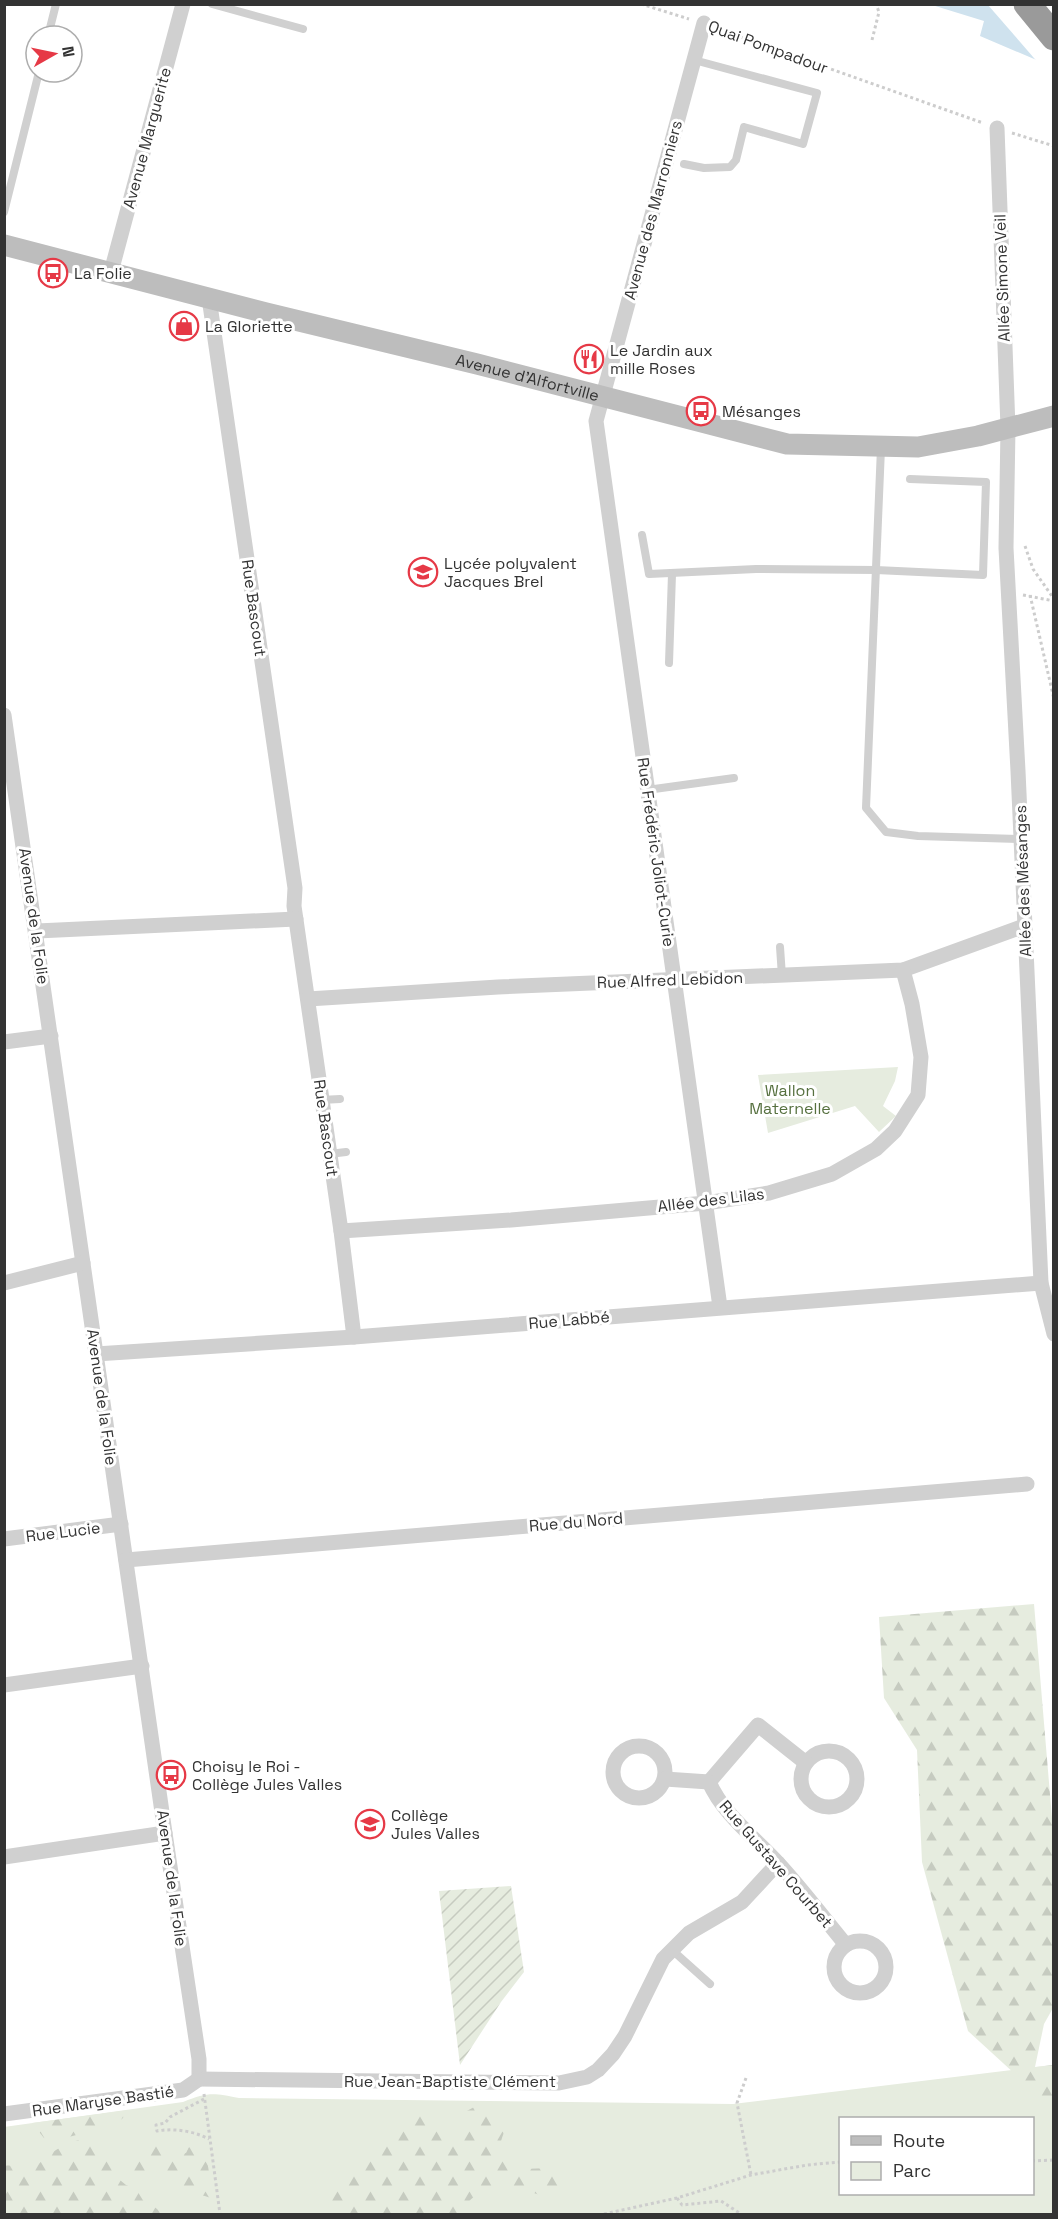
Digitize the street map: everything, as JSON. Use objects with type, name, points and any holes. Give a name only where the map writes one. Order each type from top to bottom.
[{"type":"highway","points":[[1027,4],[1053,37]]},
{"type":"main road","name":"Avenue d'Alfortville","points":[[4,245],[787,444],[918,447],[978,436],[1053,416]]},
{"type":"street","name":"Avenue Marguerite","points":[[111,272],[183,4]]},
{"type":"street","name":"Avenue des Marronniers","points":[[602,398],[704,23]]},
{"type":"street","name":"Allée Simone Veil","points":[[998,128],[1008,428]]},
{"type":"street","name":"Rue Bascout","points":[[209,298],[295,888],[293,901],[341,1231],[354,1337]]},
{"type":"street","name":"Rue Frédéric Joliot-Curie","points":[[602,398],[596,421],[720,1307]]},
{"type":"street","name":"Allée des Mésanges","points":[[1008,428],[1006,548],[1041,1283],[1053,1334]]},
{"type":"street","name":"Avenue de la Folie","points":[[4,715],[11,801],[37,931],[120,1524],[199,2059],[199,2079]]},
{"type":"street","points":[[37,931],[296,919]]},
{"type":"street","name":"Rue Alfred Lebidon","points":[[308,999],[498,987],[903,970],[1024,926]]},
{"type":"street","name":"Allée des Lilas","points":[[341,1231],[511,1220],[706,1203],[769,1193],[832,1174],[876,1149],[895,1131],[918,1095],[921,1057],[912,1004],[903,970]]},
{"type":"street","points":[[4,1042],[51,1036]]},
{"type":"street","points":[[4,1283],[83,1263]]},
{"type":"street","name":"Rue Labbé","points":[[96,1354],[354,1337],[1041,1283]]},
{"type":"street","name":"Rue du Nord","points":[[126,1560],[1027,1484]]},
{"type":"street","name":"Rue Lucie","points":[[4,1539],[120,1524]]},
{"type":"street","points":[[4,1685],[142,1666]]},
{"type":"street","name":"Rue Gustave Courbet","points":[[709,1782],[758,1725],[806,1763]]},
{"type":"street","name":"Rue Gustave Courbet","points":[[665,1779],[709,1782]]},
{"type":"street","name":"Rue Gustave Courbet","points":[[709,1782],[714,1795],[778,1863],[846,1945]]},
{"type":"street","points":[[4,1857],[165,1833]]},
{"type":"street","name":"Rue Jean-Baptiste Clément","points":[[199,2079],[559,2083],[587,2077],[598,2070],[614,2054],[663,1959],[689,1933],[742,1902],[778,1863]]},
{"type":"street","name":"Rue Maryse Bastié","points":[[4,2114],[183,2090],[199,2079]]},
{"type":"lane","points":[[51,24],[56,4]]},
{"type":"lane","points":[[212,4],[303,29]]},
{"type":"lane","points":[[684,164],[704,168],[730,167],[736,160],[744,127],[803,144],[817,93],[693,60]]},
{"type":"lane","points":[[4,212],[36,84]]},
{"type":"lane","points":[[881,447],[866,808],[886,832],[918,836],[1021,839]]},
{"type":"lane","points":[[642,535],[649,574],[756,569],[876,570],[983,575],[986,482],[910,479]]},
{"type":"lane","points":[[669,663],[672,574]]},
{"type":"lane","points":[[647,790],[734,778]]},
{"type":"lane","points":[[780,947],[782,976]]},
{"type":"lane","points":[[321,1100],[340,1099]]},
{"type":"lane","points":[[329,1154],[346,1152]]},
{"type":"lane","points":[[672,1950],[710,1984]]},
{"type":"path","name":"Quai Pompadour","points":[[641,4],[704,23],[859,81],[1053,146]]},
{"type":"path","points":[[872,40],[879,12],[876,4]]},
{"type":"path","points":[[1025,546],[1033,569],[1053,600]]},
{"type":"path","points":[[1010,599],[1030,595],[1053,600]]},
{"type":"path","points":[[1030,595],[1053,699]]},
{"type":"path","points":[[746,2078],[737,2103],[751,2175]]},
{"type":"path","points":[[204,2099],[170,2116],[165,2123],[156,2126],[157,2131],[176,2129],[209,2139]]},
{"type":"path","points":[[205,2105],[220,2214]]},
{"type":"path","points":[[1034,2161],[1053,2160]]},
{"type":"path","points":[[604,2214],[677,2198],[751,2175],[839,2162]]},
{"type":"path","points":[[677,2198],[682,2205],[721,2201],[741,2214]]},
{"type":"green space","name":"Wallon Maternelle","points":[[898,1067],[895,1081],[883,1106],[896,1116],[879,1132],[855,1106],[768,1133],[758,1075]]},
{"type":"green space","points":[[1034,1604],[1053,1830],[1053,2008],[1044,2024],[1035,2067],[1053,2065],[1053,2100],[1040,2097],[968,2031],[922,1862],[917,1750],[884,1698],[879,1617]]},
{"type":"green space","points":[[511,1886],[524,1972],[501,2002],[460,2065],[439,1891]]},
{"type":"green space","points":[[1053,2065],[1053,2214],[5,2214],[4,2127],[183,2102],[205,2095],[216,2094],[239,2098],[733,2104]]},
{"type":"green space","points":[[485,2101],[506,2124],[500,2143],[500,2156],[521,2169],[552,2168],[562,2193],[548,2197],[520,2190],[499,2188],[481,2192],[473,2197],[462,2214],[348,2214],[347,2210],[325,2200],[325,2191],[332,2180],[366,2168],[368,2152],[374,2142],[398,2134],[402,2113],[425,2114],[451,2130],[462,2127],[465,2112]]},
{"type":"green space","points":[[129,2110],[122,2119],[88,2132],[57,2140],[44,2138],[32,2123]]},
{"type":"green space","points":[[90,2137],[104,2143],[113,2152],[115,2176],[126,2185],[136,2189],[144,2202],[151,2204],[163,2214],[5,2214],[5,2166],[33,2167],[62,2147]]},
{"type":"green space","points":[[158,2146],[177,2154],[186,2153],[189,2147],[206,2154],[213,2197],[192,2193],[176,2184],[161,2170],[149,2166],[146,2176],[140,2176],[132,2170],[135,2148]]},
{"type":"water","points":[[932,5],[1053,5],[1053,67],[980,36],[984,21]]},
{"type":"pier","points":[[988,5],[1053,5],[1054,70],[1040,65]]},
{"type":"place","name":"La Folie","points":[[53,273]]},
{"type":"place","name":"La Gloriette","points":[[184,326]]},
{"type":"place","name":"Le Jardin aux mille Roses","points":[[589,359]]},
{"type":"place","name":"Mésanges","points":[[701,411]]},
{"type":"place","name":"Lycée polyvalent Jacques Brel","points":[[423,572]]},
{"type":"place","name":"Choisy le Roi - Collège Jules Valles","points":[[171,1775]]},
{"type":"place","name":"Collège Jules Valles","points":[[370,1824]]}]
